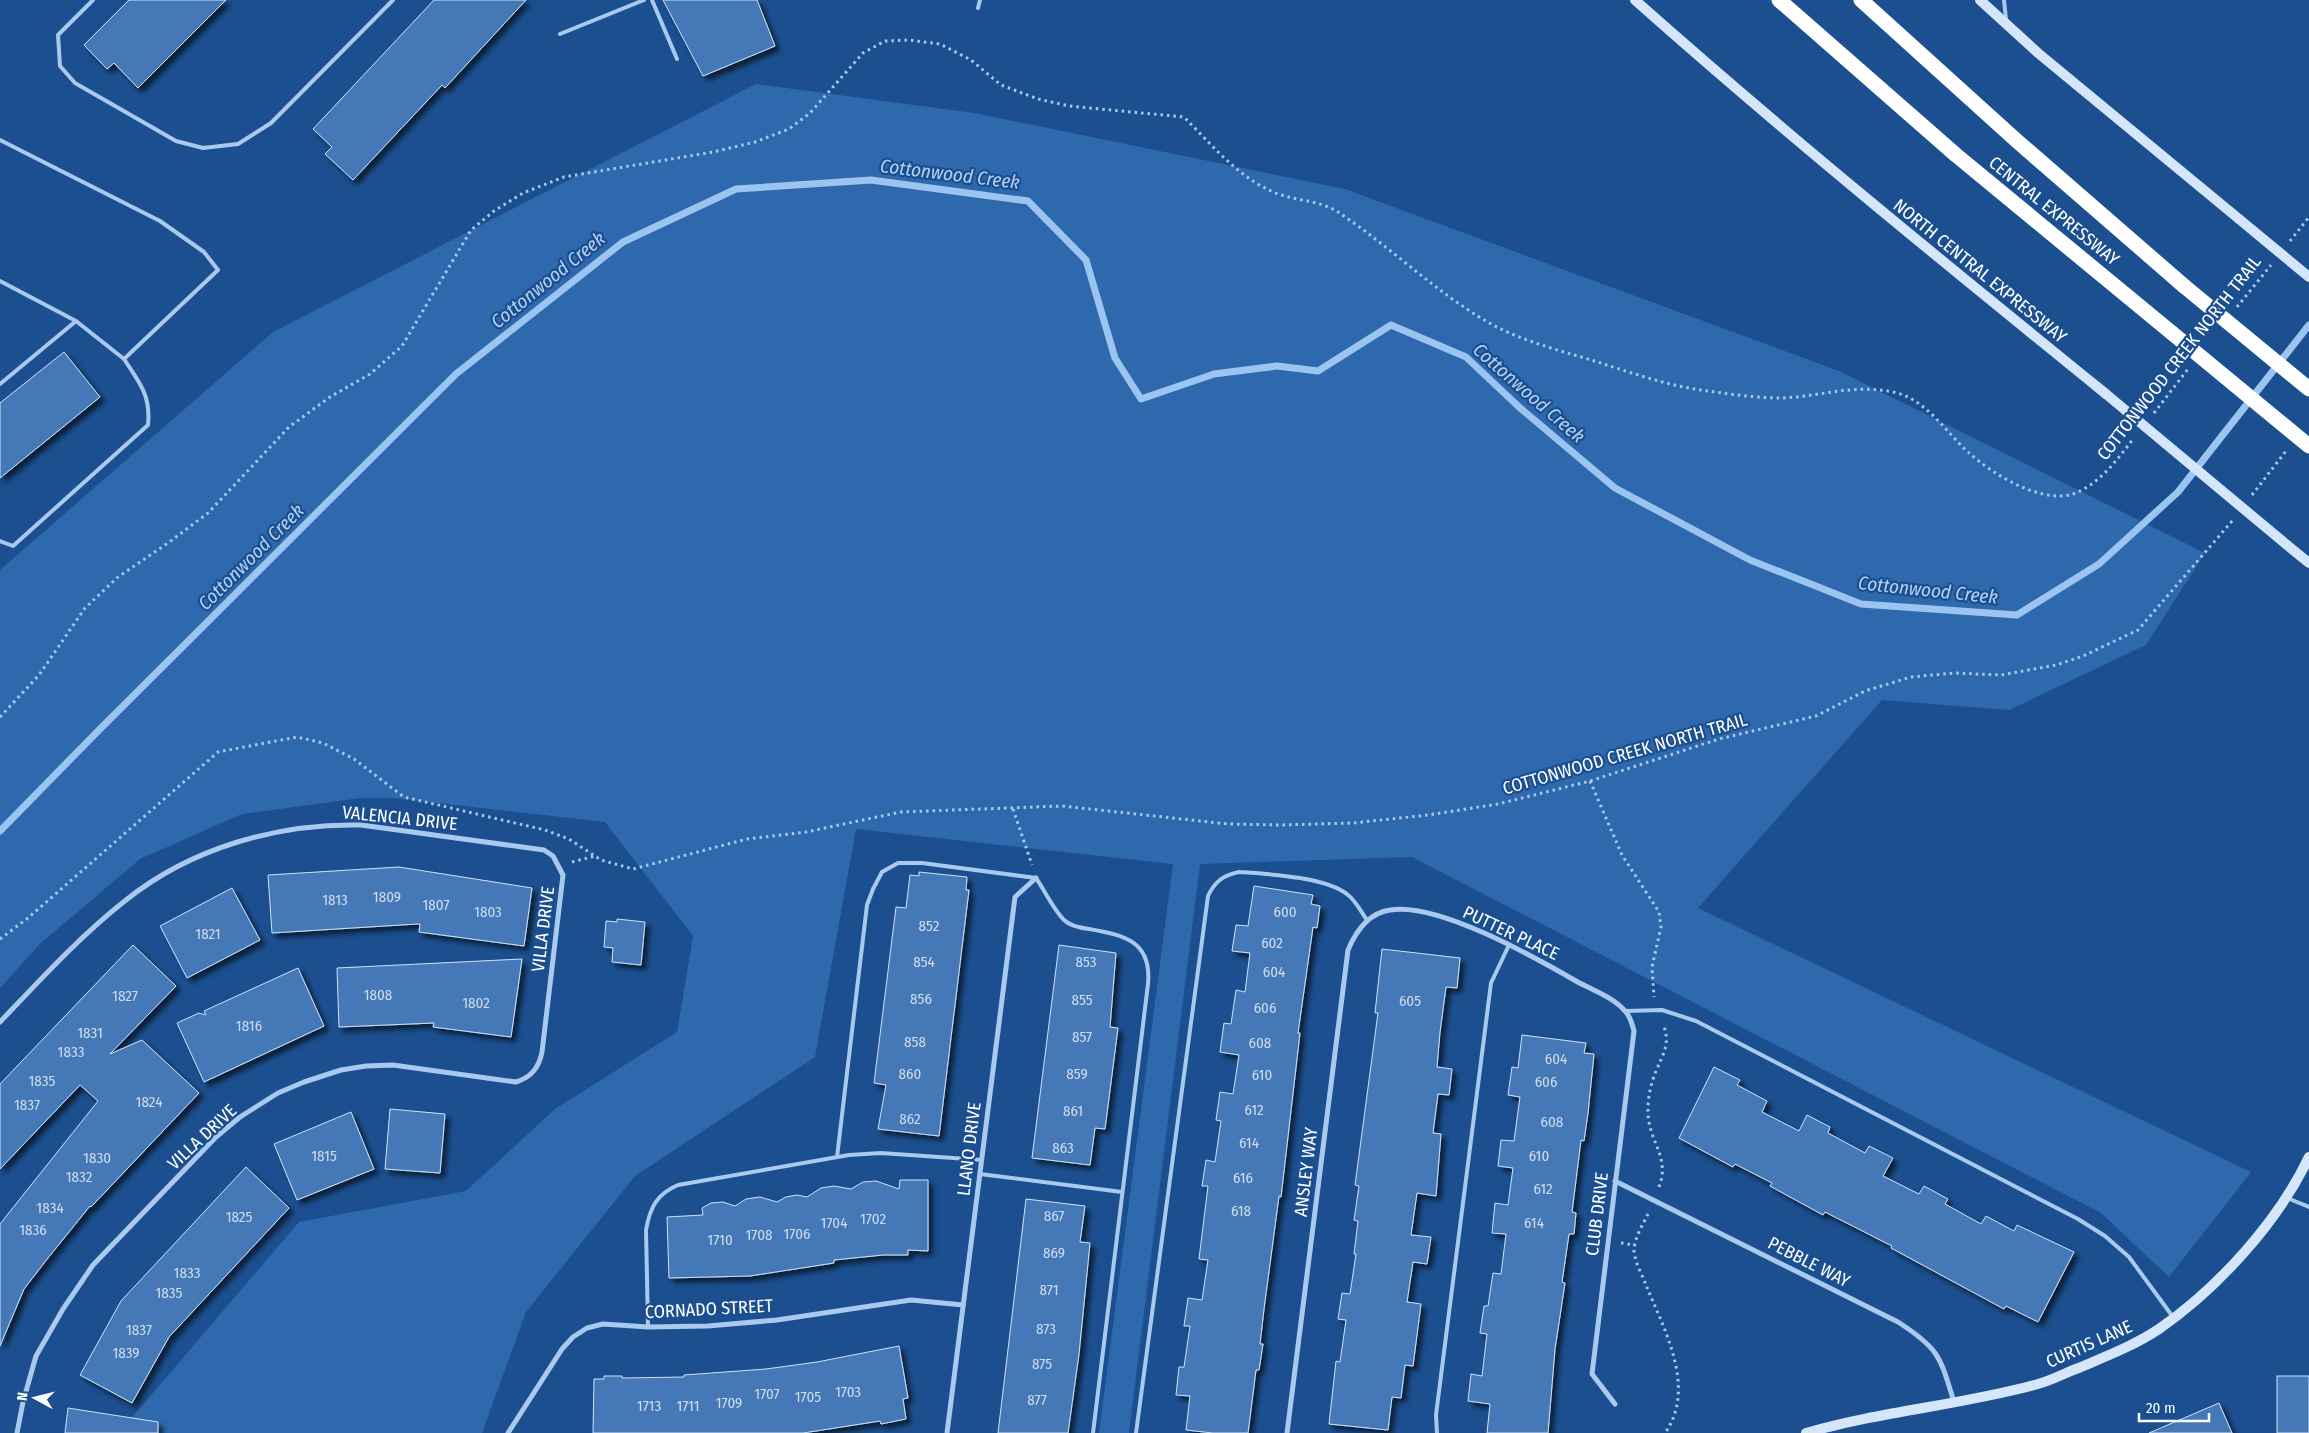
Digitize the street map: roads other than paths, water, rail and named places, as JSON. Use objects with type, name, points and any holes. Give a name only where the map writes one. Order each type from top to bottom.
[{"type":"highway","name":"CENTRAL EXPRESSWAY","points":[[1779,0],[1956,155],[2309,446]]},
{"type":"highway","name":"CENTRAL EXPRESSWAY","points":[[1861,0],[2038,160],[2184,286],[2309,389]]},
{"type":"main road","name":"NORTH CENTRAL EXPRESSWAY","points":[[1634,0],[1882,213],[2106,394],[2309,563]]},
{"type":"main road","points":[[1980,0],[2045,59],[2309,277]]},
{"type":"main road","name":"CURTIS LANE","points":[[1806,1433],[1954,1403],[2040,1383],[2124,1348],[2158,1329],[2174,1317],[2233,1265],[2264,1228],[2309,1157]]},
{"type":"street","name":"VALENCIA DRIVE","points":[[0,1022],[68,951],[127,898],[179,866],[212,851],[252,838],[305,826],[361,825],[544,850],[553,856],[558,864]]},
{"type":"street","name":"VILLA DRIVE","points":[[17,1433],[23,1402],[36,1356],[62,1309],[93,1265],[216,1137],[240,1117],[278,1093],[341,1070],[393,1065],[516,1082],[533,1074],[542,1052],[563,886],[563,875],[558,864]]},
{"type":"street","name":"LLANO DRIVE","points":[[947,1433],[1015,897],[1036,878]]},
{"type":"street","name":"PUTTER PLACE","points":[[1367,920],[1389,910],[1407,909],[1448,919],[1509,945],[1617,1004],[1626,1011],[1631,1019]]},
{"type":"street","name":"ANSLEY WAY","points":[[1288,1433],[1348,950],[1354,935],[1367,920]]},
{"type":"street","name":"CLUB DRIVE","points":[[1615,1404],[1592,1374],[1634,1031],[1631,1019]]},
{"type":"street","name":"PEBBLE WAY","points":[[1615,1181],[1898,1322],[1924,1339],[1939,1356],[1954,1403]]},
{"type":"street","name":"CORNADO STREET","points":[[508,1433],[562,1349],[573,1337],[587,1328],[603,1324],[708,1326],[777,1320],[910,1300],[963,1305]]},
{"type":"lane","points":[[93,0],[58,34],[60,66],[75,83],[142,123],[176,141],[203,148],[238,144],[271,123],[393,0]]},
{"type":"lane","points":[[560,34],[644,0]]},
{"type":"lane","points":[[652,0],[677,59]]},
{"type":"lane","points":[[978,8],[980,0]]},
{"type":"lane","points":[[2004,0],[2006,24]]},
{"type":"lane","points":[[0,140],[160,221],[204,252],[218,270],[124,359]]},
{"type":"lane","points":[[0,281],[76,321],[124,359],[146,394],[149,411],[148,425],[13,546],[0,541]]},
{"type":"lane","points":[[0,384],[76,321]]},
{"type":"lane","points":[[837,1157],[868,905],[872,889],[882,872],[898,863],[922,863],[1036,878],[1064,921],[1078,927],[1116,933],[1128,938],[1138,946],[1147,964],[1148,984],[1093,1433]]},
{"type":"lane","points":[[1136,1433],[1208,896],[1220,879],[1229,874],[1239,872],[1320,882],[1334,885],[1350,896],[1367,920]]},
{"type":"lane","points":[[1437,1433],[1436,1415],[1491,983],[1509,945]]},
{"type":"lane","points":[[1626,1011],[1657,1010],[1677,1014],[1696,1021],[2078,1220],[2105,1236],[2130,1256],[2174,1317]]},
{"type":"lane","points":[[648,1326],[646,1230],[648,1215],[655,1201],[665,1190],[678,1184],[837,1157],[881,1153],[982,1160]]},
{"type":"lane","points":[[980,1174],[1122,1192]]},
{"type":"lane","points":[[2284,1198],[2309,1206]]},
{"type":"waterway","name":"Cottonwood Creek","points":[[0,831],[456,374],[623,242],[736,189],[871,180],[1028,201],[1086,260],[1115,358],[1141,399],[1214,374],[1277,366],[1318,371],[1391,325],[1466,357],[1519,407],[1615,488],[1750,560],[1861,604],[2017,615],[2099,564],[2178,492],[2309,325]]}]
